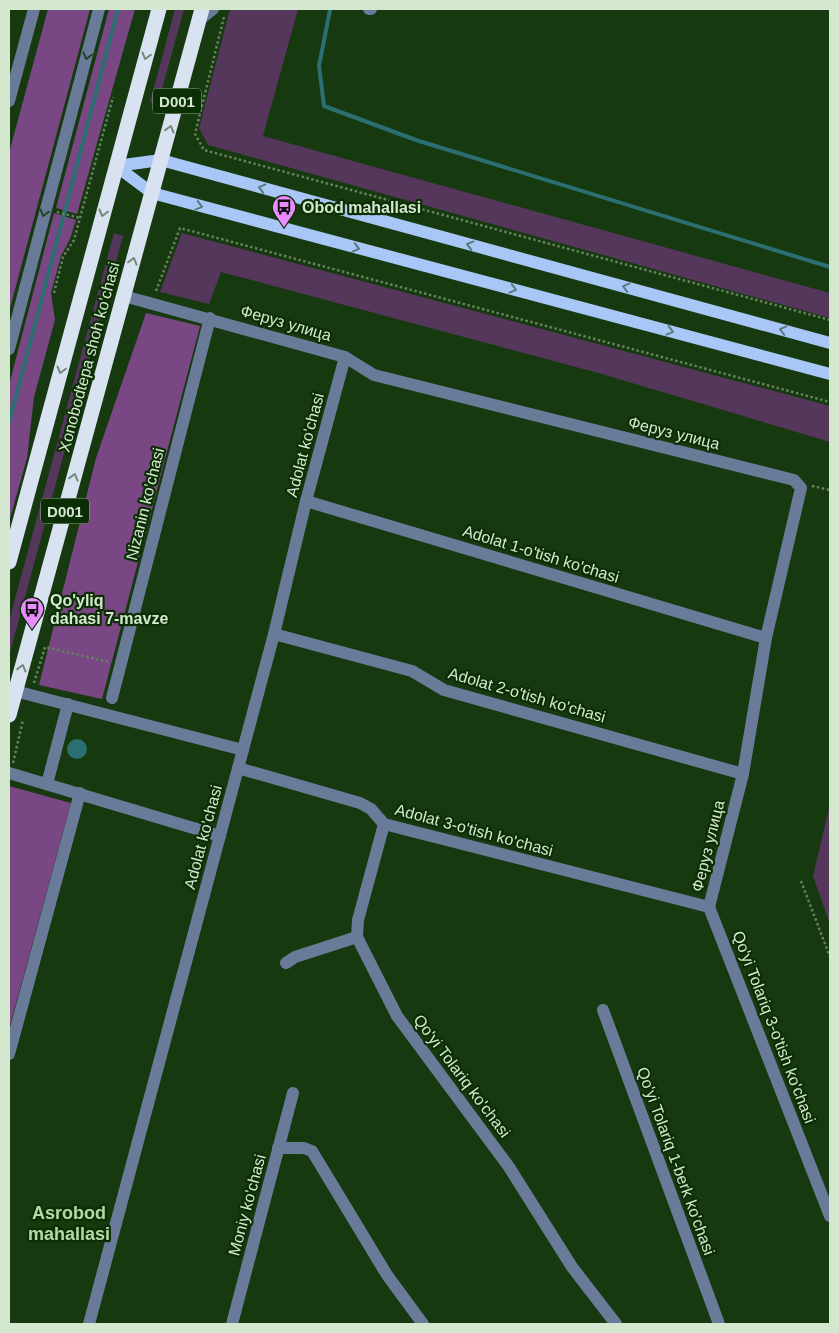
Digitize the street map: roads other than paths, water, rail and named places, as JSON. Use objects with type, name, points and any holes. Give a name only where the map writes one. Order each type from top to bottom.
[{"type":"highway","name":"Xonobodtepa shoh ko'chasi","points":[[9,562],[12,540],[159,9]]},
{"type":"highway","name":"Xonobodtepa shoh ko'chasi","points":[[9,715],[200,14]]},
{"type":"main road","points":[[116,166],[161,160],[830,343]]},
{"type":"main road","points":[[116,166],[152,193],[830,374]]},
{"type":"street","points":[[9,101],[34,9]]},
{"type":"street","points":[[9,348],[99,9]]},
{"type":"street","points":[[200,14],[213,9]]},
{"type":"street","name":"Феруз улица","points":[[124,296],[210,318],[345,357],[374,375],[794,480],[801,488],[766,638],[743,774],[709,907]]},
{"type":"street","name":"Nizanin ko'chasi","points":[[112,698],[210,318]]},
{"type":"street","name":"Adolat ko'chasi","points":[[89,1324],[274,634],[306,501],[345,357]]},
{"type":"street","name":"Adolat 1-o'tish ko'chasi","points":[[306,501],[766,638]]},
{"type":"street","name":"Adolat 2-o'tish ko'chasi","points":[[274,634],[412,671],[444,690],[743,774]]},
{"type":"street","points":[[15,691],[243,750]]},
{"type":"street","points":[[47,784],[68,704]]},
{"type":"street","name":"Adolat 3-o'tish ko'chasi","points":[[238,768],[360,803],[371,809],[384,824],[709,907]]},
{"type":"street","points":[[9,773],[220,836]]},
{"type":"street","points":[[9,1054],[80,794]]},
{"type":"street","points":[[286,963],[295,957],[357,937],[358,920],[384,824]]},
{"type":"street","name":"Qo'yi Tolariq 3-o'tish ko'chasi","points":[[709,907],[830,1216]]},
{"type":"street","name":"Qo'yi Tolariq ko'chasi","points":[[357,937],[397,1016],[509,1167],[572,1266],[616,1324]]},
{"type":"street","name":"Qo'yi Tolariq 1-berk ko'chasi","points":[[603,1010],[719,1324]]},
{"type":"street","name":"Moniy ko'chasi","points":[[232,1324],[293,1093]]},
{"type":"street","points":[[278,1148],[304,1148],[312,1151],[387,1276],[423,1324]]},
{"type":"water","points":[[77,739],[84,742],[87,749],[84,756],[77,759],[70,756],[67,749],[70,742]]},
{"type":"waterway","points":[[9,423],[118,9]]},
{"type":"waterway","points":[[330,10],[319,66],[324,106],[416,140],[830,267]]},
{"type":"place","name":"Obod mahallasi","points":[[284,228]]},
{"type":"place","name":"Qo'yliq dahasi 7-mavze","points":[[32,630]]},
{"type":"district","name":"Asrobod mahallasi","points":[[69,1223]]}]
